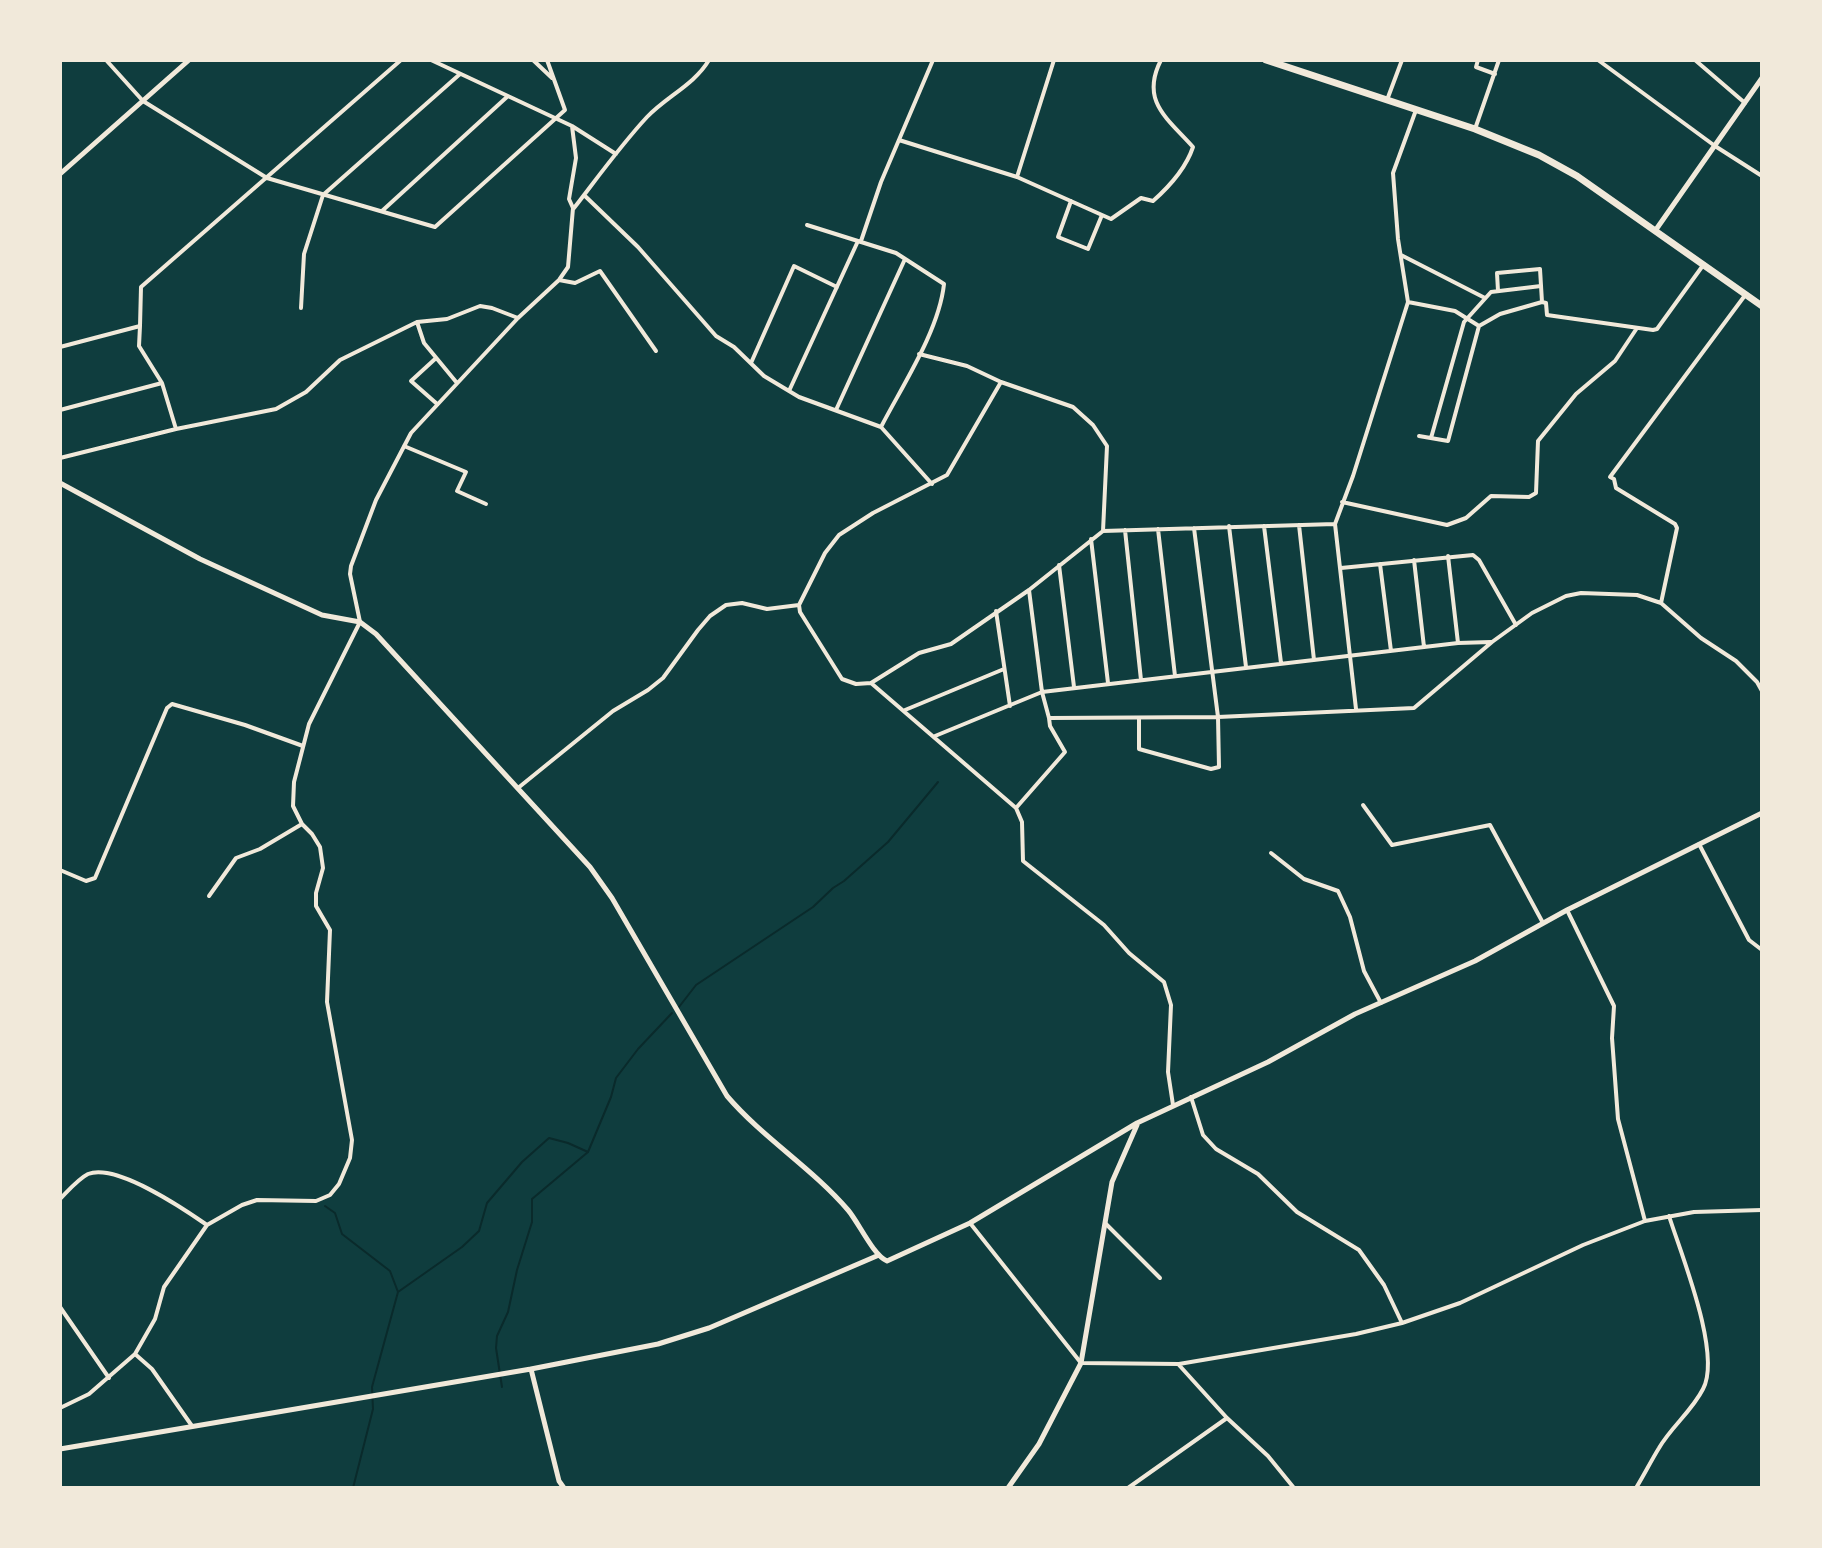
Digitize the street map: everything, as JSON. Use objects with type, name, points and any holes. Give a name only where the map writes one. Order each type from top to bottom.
[{"type":"main road","points":[[1266,60],[1475,129],[1523,148],[1564,169],[1762,306]]},
{"type":"street","points":[[106,60],[143,101],[267,178],[435,227],[565,110],[547,60]]},
{"type":"street","points":[[60,174],[189,60]]},
{"type":"street","points":[[176,429],[162,383],[139,346],[141,287],[401,60]]},
{"type":"street","points":[[431,60],[572,126],[616,154]]},
{"type":"street","points":[[533,60],[552,78]]},
{"type":"street","points":[[573,208],[647,117],[664,100],[690,83],[709,60]]},
{"type":"street","points":[[789,391],[859,241],[933,60]]},
{"type":"street","points":[[1017,177],[1054,60]]},
{"type":"street","points":[[899,140],[1017,177],[1111,219],[1141,198],[1154,201],[1170,187],[1193,147],[1156,104],[1152,85],[1161,60]]},
{"type":"street","points":[[1387,101],[1402,60]]},
{"type":"street","points":[[1478,60],[1476,67],[1495,74]]},
{"type":"street","points":[[1475,129],[1499,60]]},
{"type":"street","points":[[1598,60],[1606,62],[1715,146],[1762,176]]},
{"type":"street","points":[[1695,60],[1745,104]]},
{"type":"street","points":[[301,308],[304,254],[323,195],[460,74]]},
{"type":"street","points":[[1655,231],[1762,78]]},
{"type":"street","points":[[382,211],[508,96]]},
{"type":"street","points":[[1356,709],[1335,524],[1353,476],[1408,302],[1392,173],[1417,110]]},
{"type":"street","points":[[60,1408],[89,1394],[135,1354],[155,1319],[164,1287],[207,1224],[242,1205],[257,1200],[316,1202],[325,1199],[339,1184],[350,1158],[350,1120],[341,1088],[327,1002],[330,930],[316,906],[323,868],[320,848],[302,824],[293,806],[294,782],[309,724],[360,622],[350,574],[351,566],[376,500],[404,446],[423,417],[518,318],[559,280],[568,267],[573,208],[569,199],[576,158],[572,126]]},
{"type":"street","points":[[584,195],[638,247],[716,336],[734,347],[764,376],[799,398],[881,427],[932,484]]},
{"type":"street","points":[[1071,201],[1058,237],[1088,249],[1102,215]]},
{"type":"street","points":[[807,225],[896,253],[944,284],[934,318],[919,354],[881,427]]},
{"type":"street","points":[[1401,255],[1485,298]]},
{"type":"street","points":[[836,410],[905,259]]},
{"type":"street","points":[[1542,302],[1546,303],[1546,315],[1657,329],[1704,264]]},
{"type":"street","points":[[751,363],[794,266],[837,287]]},
{"type":"street","points":[[1498,291],[1497,273],[1540,269],[1542,302]]},
{"type":"street","points":[[559,280],[576,283],[600,271],[656,351]]},
{"type":"street","points":[[1431,438],[1466,319],[1491,292],[1541,286]]},
{"type":"street","points":[[1662,603],[1677,528],[1675,524],[1616,488],[1614,479],[1610,477],[1746,294]]},
{"type":"street","points":[[1408,302],[1455,311],[1479,326]]},
{"type":"street","points":[[1419,436],[1448,441],[1479,326],[1500,314],[1542,302]]},
{"type":"street","points":[[60,458],[176,429],[276,409],[291,403],[340,360],[417,322],[447,319],[480,306],[518,318]]},
{"type":"street","points":[[417,322],[424,343],[456,383]]},
{"type":"street","points":[[60,347],[140,326]]},
{"type":"street","points":[[1342,502],[1441,525],[1466,518],[1491,496],[1529,497],[1536,492],[1538,441],[1576,394],[1615,361],[1637,328]]},
{"type":"street","points":[[919,354],[967,366],[1001,382],[1073,406],[1093,424],[1107,446],[1103,531]]},
{"type":"street","points":[[435,359],[411,381],[436,403]]},
{"type":"street","points":[[1001,382],[947,475],[873,513],[839,535],[825,554],[799,605],[804,622],[842,679],[856,684],[870,683],[919,652],[951,644],[1029,590],[1103,531],[1335,524]]},
{"type":"street","points":[[60,410],[162,383]]},
{"type":"street","points":[[404,446],[466,472],[458,491],[486,504]]},
{"type":"street","points":[[60,483],[200,559],[322,615],[360,622],[383,642],[590,867],[612,898],[727,1096],[747,1120],[834,1194],[879,1255],[887,1261],[970,1223],[1137,1123],[1268,1062],[1338,1023],[1475,961],[1568,910],[1762,813]]},
{"type":"street","points":[[1299,525],[1314,660]]},
{"type":"street","points":[[1229,526],[1246,668]]},
{"type":"street","points":[[1264,526],[1281,663]]},
{"type":"street","points":[[1158,528],[1174,676]]},
{"type":"street","points":[[1139,718],[1139,749],[1211,770],[1217,769],[1220,764],[1218,717],[1194,528]]},
{"type":"street","points":[[1125,531],[1141,680]]},
{"type":"street","points":[[1091,539],[1108,683]]},
{"type":"street","points":[[1341,568],[1473,555],[1479,560],[1516,625]]},
{"type":"street","points":[[1448,556],[1458,643]]},
{"type":"street","points":[[1414,560],[1425,647]]},
{"type":"street","points":[[1380,564],[1391,651]]},
{"type":"street","points":[[1059,565],[1074,687]]},
{"type":"street","points":[[1016,808],[1065,752],[1050,726],[1042,692],[1029,590]]},
{"type":"street","points":[[1049,718],[1218,717],[1414,708],[1492,642],[1516,625],[1566,596],[1581,593],[1637,595],[1662,603],[1701,638],[1736,661],[1757,682],[1762,691]]},
{"type":"street","points":[[518,788],[613,711],[663,678],[704,623],[726,605],[742,603],[767,609],[799,605]]},
{"type":"street","points":[[996,611],[1010,706]]},
{"type":"street","points":[[935,736],[1042,692],[1458,643],[1492,642]]},
{"type":"street","points":[[905,710],[1004,669]]},
{"type":"street","points":[[870,683],[905,710],[1016,808],[1022,822],[1023,861],[1104,925],[1130,953],[1164,982],[1171,1005],[1168,1072],[1173,1105]]},
{"type":"street","points":[[60,870],[86,881],[95,878],[168,708],[172,704],[245,725],[303,746]]},
{"type":"street","points":[[1363,805],[1392,845],[1490,825],[1543,924]]},
{"type":"street","points":[[209,896],[236,858],[260,849],[302,824]]},
{"type":"street","points":[[1700,844],[1749,940],[1762,950]]},
{"type":"street","points":[[1271,853],[1304,879],[1338,891],[1350,917],[1364,971],[1381,1004]]},
{"type":"street","points":[[1568,910],[1614,1006],[1612,1038],[1618,1119],[1645,1221]]},
{"type":"street","points":[[1191,1097],[1203,1135],[1216,1149],[1258,1174],[1296,1212],[1359,1250],[1384,1285],[1401,1323]]},
{"type":"street","points":[[1008,1488],[1039,1444],[1081,1363],[1112,1182],[1137,1123]]},
{"type":"street","points":[[60,1199],[88,1174],[101,1173],[149,1187],[207,1224]]},
{"type":"street","points":[[1081,1363],[1179,1364],[1261,1351],[1401,1323],[1460,1303],[1583,1245],[1645,1221],[1721,1210],[1762,1210]]},
{"type":"street","points":[[1636,1488],[1658,1449],[1704,1389],[1707,1376],[1707,1348],[1702,1320],[1669,1216]]},
{"type":"street","points":[[970,1223],[1081,1363]]},
{"type":"street","points":[[1104,1223],[1160,1278]]},
{"type":"street","points":[[60,1449],[531,1369],[658,1344],[709,1328],[879,1255]]},
{"type":"street","points":[[60,1307],[109,1378]]},
{"type":"street","points":[[135,1354],[152,1369],[192,1426]]},
{"type":"street","points":[[1179,1364],[1227,1418],[1268,1456],[1294,1488]]},
{"type":"street","points":[[531,1369],[560,1481],[564,1488]]},
{"type":"street","points":[[1128,1488],[1227,1418]]},
{"type":"waterway","points":[[679,1007],[696,985],[813,907],[844,881],[888,842],[938,782]]},
{"type":"waterway","points":[[502,1387],[496,1348],[497,1336],[508,1312],[517,1270],[532,1222],[532,1199],[588,1152],[611,1097],[616,1078],[638,1049],[672,1013]]},
{"type":"waterway","points":[[398,1292],[462,1247],[479,1231],[487,1203],[522,1162],[549,1138],[588,1152]]},
{"type":"waterway","points":[[325,1206],[335,1213],[342,1234],[390,1271],[398,1292],[372,1387],[373,1409],[353,1488]]}]
